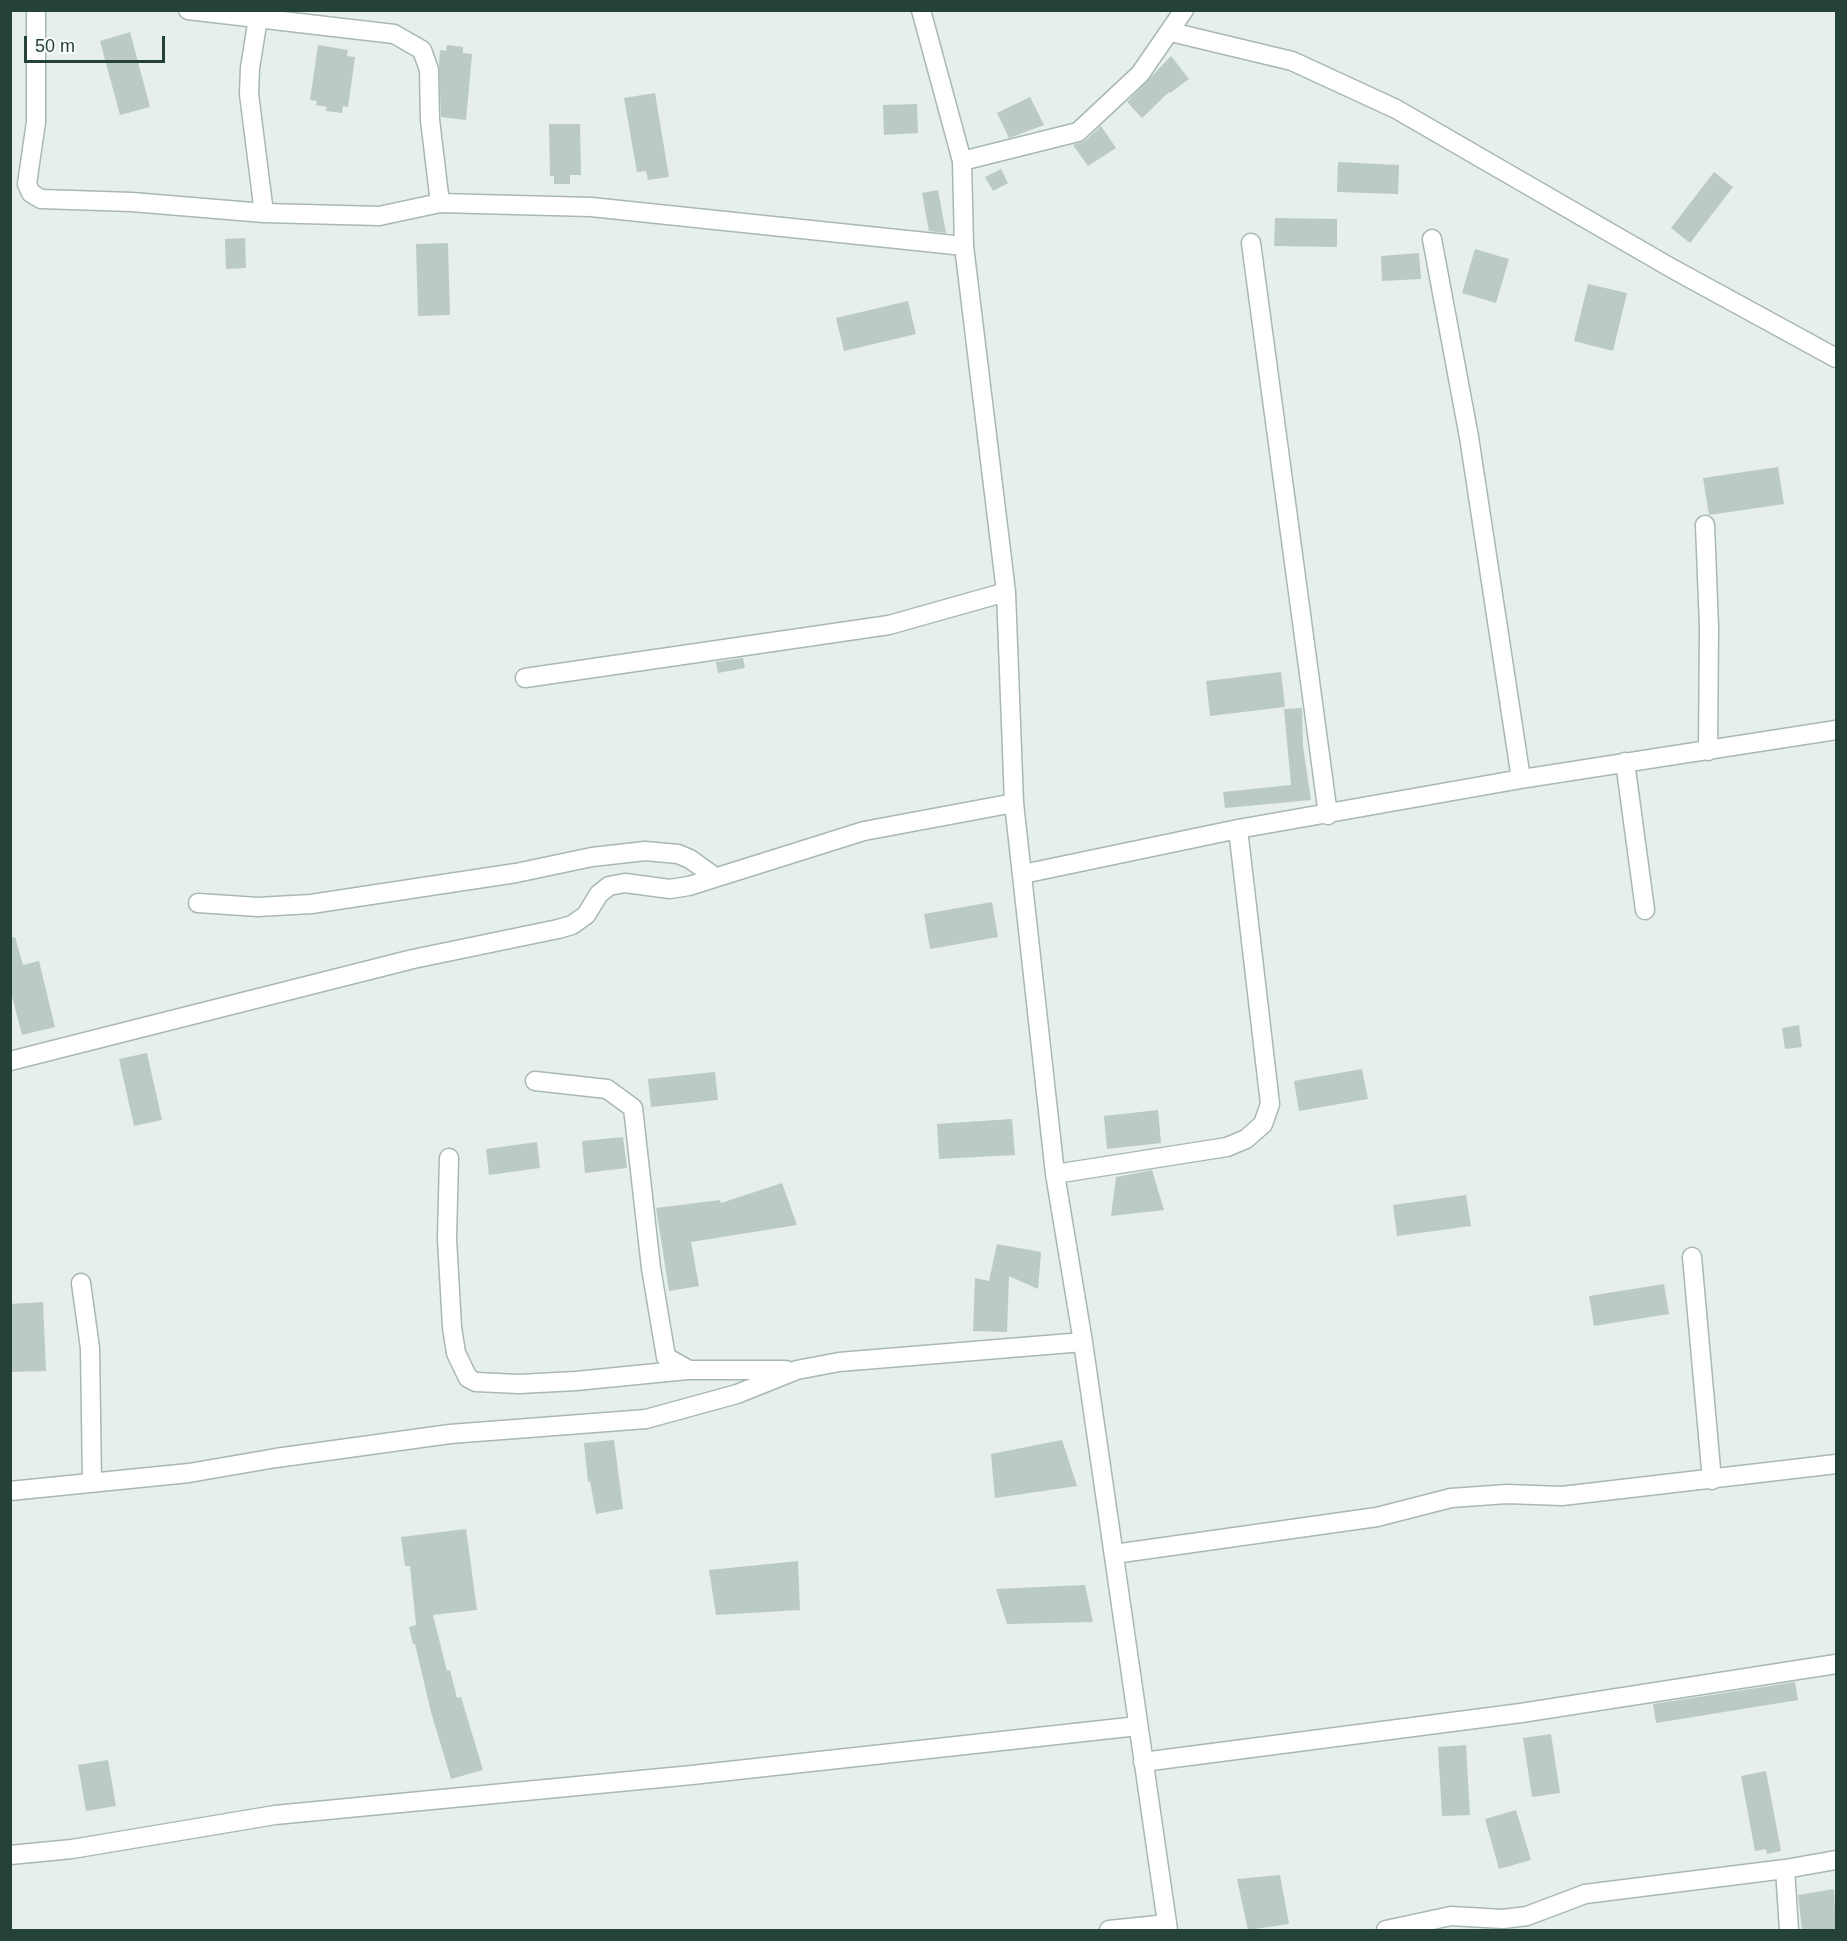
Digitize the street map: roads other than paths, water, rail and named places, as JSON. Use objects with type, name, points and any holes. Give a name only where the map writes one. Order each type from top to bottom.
[{"type":"street","points":[[36,10],[36,122],[27,184],[31,194],[53,201],[132,202],[264,213],[380,216],[440,202],[591,207],[964,246]]},
{"type":"street","points":[[188,10],[394,34],[422,50],[429,70],[430,120],[440,202]]},
{"type":"street","points":[[921,10],[962,161],[964,246],[1006,592],[1014,803],[1055,1174],[1083,1342],[1167,1927],[1109,1930]]},
{"type":"street","points":[[962,161],[1078,132],[1140,74],[1184,10]]},
{"type":"street","points":[[258,18],[250,68],[249,94],[264,213]]},
{"type":"street","points":[[1171,32],[1292,61],[1396,109],[1673,269],[1836,358]]},
{"type":"street","points":[[1432,239],[1469,437],[1521,779]]},
{"type":"street","points":[[1251,243],[1328,815]]},
{"type":"street","points":[[1705,525],[1709,627],[1708,751]]},
{"type":"street","points":[[525,678],[889,625],[1006,592]]},
{"type":"street","points":[[1023,874],[1238,829],[1328,815],[1521,779],[1836,730]]},
{"type":"street","points":[[1625,762],[1645,909]]},
{"type":"street","points":[[10,1061],[413,959],[572,925],[586,915],[598,894],[609,886],[625,883],[670,889],[864,831],[1014,803]]},
{"type":"street","points":[[1055,1174],[1227,1147],[1246,1139],[1263,1124],[1270,1104],[1238,829]]},
{"type":"street","points":[[198,903],[258,907],[312,904],[516,873],[592,857],[645,851],[678,854],[690,859],[715,877]]},
{"type":"street","points":[[535,1081],[607,1089],[633,1108],[658,1320],[666,1357],[688,1370]]},
{"type":"street","points":[[449,1158],[447,1239],[452,1327],[456,1353],[468,1378],[476,1382],[519,1384],[576,1382],[688,1370],[797,1370],[839,1362],[1083,1342]]},
{"type":"street","points":[[1692,1257],[1712,1480]]},
{"type":"street","points":[[81,1283],[90,1348],[92,1482]]},
{"type":"street","points":[[10,1491],[189,1473],[276,1458],[450,1434],[646,1419],[737,1394],[797,1370]]},
{"type":"street","points":[[1114,1554],[1377,1517],[1451,1498],[1507,1494],[1562,1496],[1836,1464]]},
{"type":"street","points":[[1143,1762],[1521,1713],[1836,1664]]},
{"type":"street","points":[[10,1855],[72,1849],[275,1815],[693,1775],[1138,1726]]},
{"type":"street","points":[[1386,1930],[1451,1916],[1503,1918],[1527,1916],[1585,1894],[1785,1869],[1836,1860]]},
{"type":"street","points":[[1785,1869],[1789,1930]]}]
